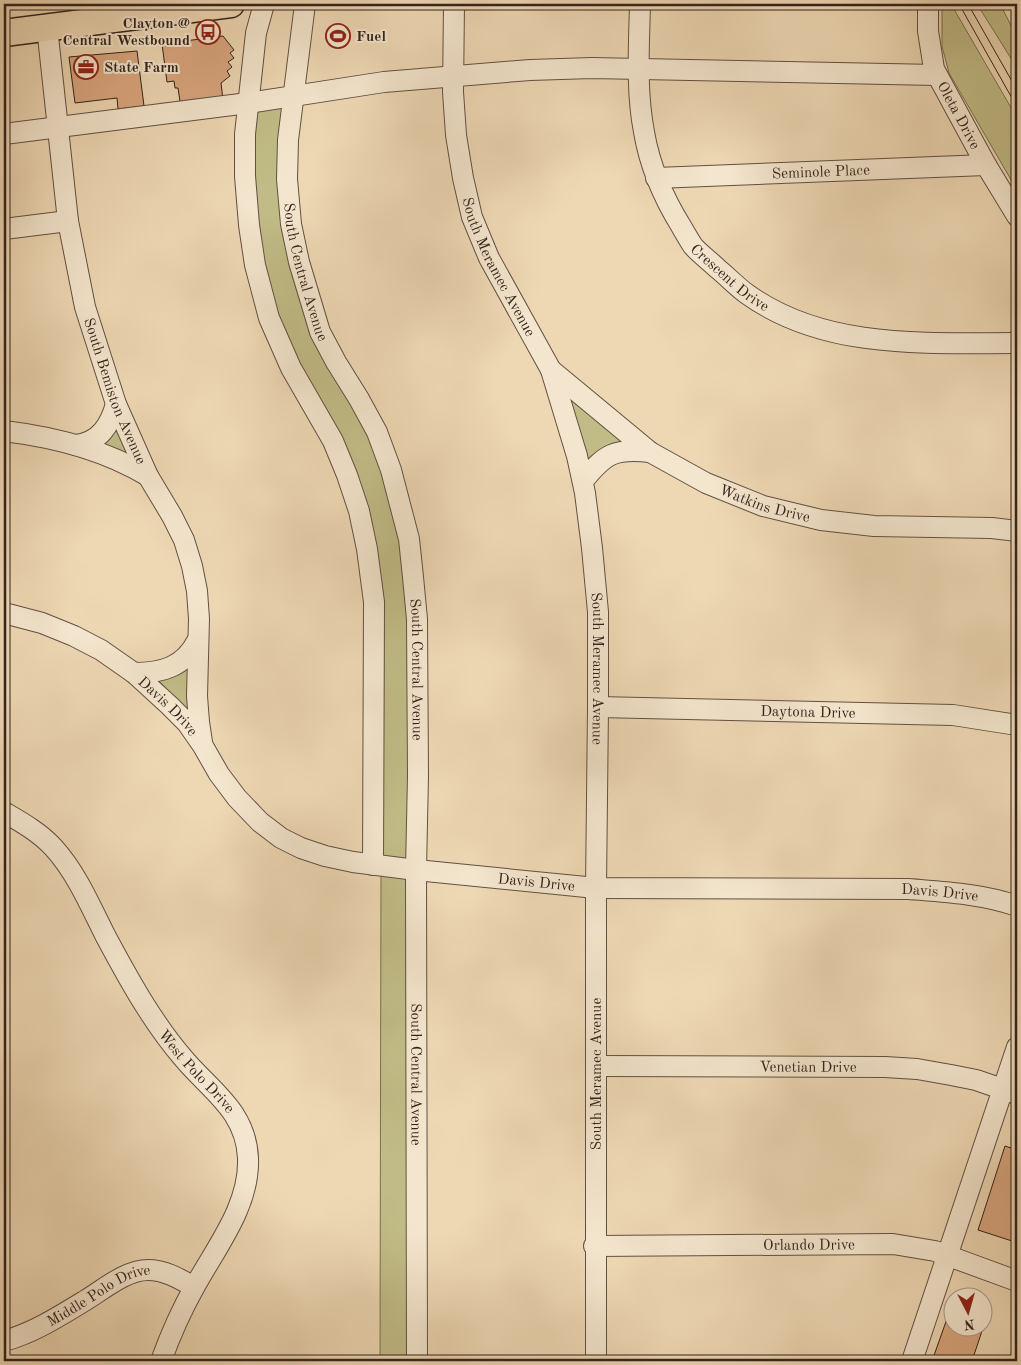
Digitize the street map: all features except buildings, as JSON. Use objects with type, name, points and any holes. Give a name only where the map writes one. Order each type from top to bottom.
[{"type":"main road","points":[[4,33],[47,28],[168,8],[232,4]]},
{"type":"street","points":[[264,4],[256,33],[248,103],[245,176],[249,225],[256,265],[269,318],[291,368],[333,441],[359,511],[367,549],[374,602],[373,865]]},
{"type":"street","name":"South Central Avenue","points":[[305,4],[288,140],[287,179],[291,224],[298,262],[320,332],[377,432],[391,470],[409,540],[417,619],[417,1361]]},
{"type":"street","name":"South Meramec Avenue","points":[[454,4],[453,76],[456,135],[472,217],[489,258],[551,370],[583,481],[592,548],[598,612],[594,1246],[596,1361]]},
{"type":"street","name":"Crescent Drive","points":[[640,4],[640,98],[644,132],[656,178],[668,206],[694,246],[746,294],[775,311],[808,326],[842,335],[879,340],[927,343],[1017,343]]},
{"type":"street","name":"Oleta Drive","points":[[928,4],[930,53],[937,75],[986,165],[1017,216]]},
{"type":"street","name":"South Bemiston Avenue","points":[[47,28],[68,222],[85,307],[116,404],[148,476],[184,540],[192,566],[197,591],[199,619],[197,696],[203,746]]},
{"type":"street","points":[[4,134],[248,103],[384,82],[547,70],[640,68],[937,75]]},
{"type":"street","name":"Seminole Place","points":[[656,178],[986,165]]},
{"type":"street","points":[[4,230],[68,222]]},
{"type":"street","name":"Watkins Drive","points":[[551,370],[650,452],[706,483],[763,506],[821,520],[874,526],[992,528],[1017,531]]},
{"type":"street","points":[[76,445],[93,441],[101,435],[108,426],[116,404]]},
{"type":"street","points":[[4,431],[76,445],[129,464],[148,476]]},
{"type":"street","points":[[583,481],[596,465],[609,455],[628,449],[650,452]]},
{"type":"street","points":[[992,528],[1011,520],[1017,514]]},
{"type":"street","name":"Davis Drive","points":[[4,613],[42,623],[74,636],[101,650],[134,673],[187,723],[219,774],[237,798],[260,822],[281,838],[301,848],[325,856],[373,865],[596,888],[909,889],[956,893],[1017,906]]},
{"type":"street","name":"Davis Drive","points":[[134,673],[148,673],[174,666],[192,652],[197,641]]},
{"type":"street","name":"Daytona Drive","points":[[598,707],[953,715],[1017,725]]},
{"type":"street","name":"West Polo Drive","points":[[4,812],[38,834],[58,853],[78,882],[119,961],[149,1012],[184,1060],[233,1112],[241,1125],[246,1142],[248,1159],[242,1199],[194,1287],[161,1361]]},
{"type":"street","points":[[912,1361],[947,1256],[1010,1092],[1017,1047]]},
{"type":"street","name":"Venetian Drive","points":[[596,1066],[885,1067],[917,1069],[976,1080],[1010,1092]]},
{"type":"street","name":"Orlando Drive","points":[[594,1246],[894,1244],[916,1247],[947,1256],[1017,1282]]},
{"type":"street","name":"Middle Polo Drive","points":[[4,1341],[32,1330],[57,1317],[130,1274],[148,1270],[170,1274],[194,1287]]},
{"type":"shaded area","points":[[942,4],[951,4],[1017,118],[1017,190],[949,73],[942,46]]},
{"type":"shaded area","points":[[977,4],[1000,4],[1017,37],[1017,68]]},
{"type":"shaded area","points":[[293,96],[299,262],[359,399],[409,540],[417,1361],[380,1361],[381,866],[367,549],[255,265],[248,103]]},
{"type":"shaded area","points":[[571,400],[622,441],[622,443],[589,461],[587,460],[569,401]]},
{"type":"shaded area","points":[[115,430],[119,433],[128,455],[101,447]]},
{"type":"shaded area","points":[[184,666],[188,668],[189,709],[187,710],[158,680]]},
{"type":"tram line","points":[[959,4],[1017,107]]},
{"type":"tram line","points":[[968,4],[1017,90]]},
{"type":"place","name":"Clayton @ Central Westbound","points":[[208,32]]},
{"type":"place","name":"Fuel","points":[[338,36]]},
{"type":"place","name":"State Farm","points":[[86,67]]}]
